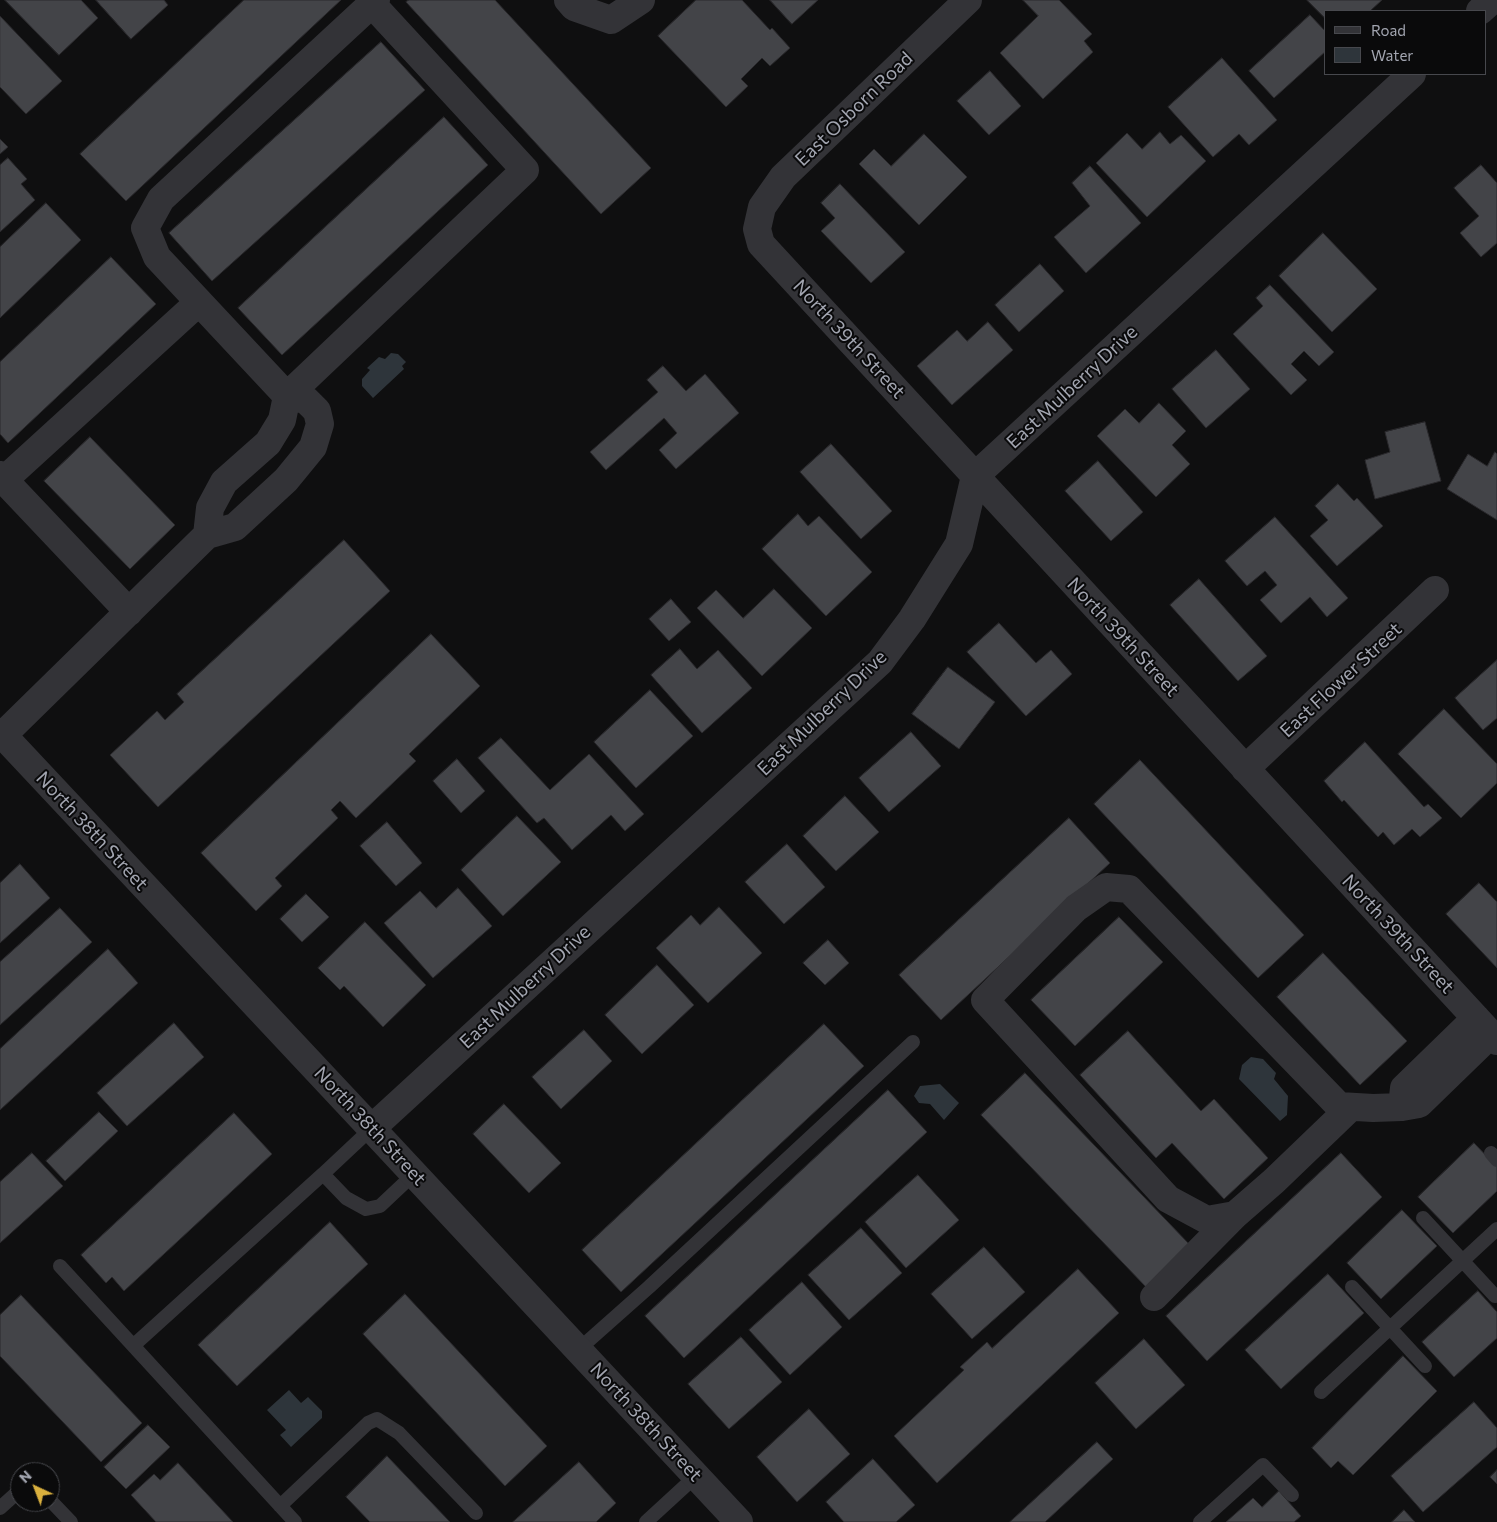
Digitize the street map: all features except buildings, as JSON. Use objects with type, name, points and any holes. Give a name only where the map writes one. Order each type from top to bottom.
[{"type":"street","points":[[568,0],[574,7],[611,20],[640,0]]},
{"type":"street","name":"East Osborn Road","points":[[757,229],[762,207],[784,177],[968,0]]},
{"type":"street","points":[[1481,10],[1492,0]]},
{"type":"street","points":[[2,734],[207,535],[235,527],[286,480],[313,447],[320,424],[317,411],[306,400],[287,396],[157,258],[145,228],[161,199],[374,2],[525,170],[287,396],[282,420],[265,446],[224,482],[210,508],[207,535]]},
{"type":"street","name":"East Mulberry Drive","points":[[372,1128],[880,662],[912,619],[959,544],[975,476],[1411,75]]},
{"type":"street","name":"North 39th Street","points":[[757,229],[760,244],[1488,1031]]},
{"type":"street","points":[[129,612],[2,477],[199,302]]},
{"type":"street","points":[[265,446],[295,470]]},
{"type":"street","name":"East Flower Street","points":[[1245,769],[1435,590]]},
{"type":"street","name":"North 38th Street","points":[[2,734],[415,1173],[739,1522]]},
{"type":"street","points":[[1236,1215],[1207,1220],[1168,1200],[985,1000],[1076,908],[1106,887],[1129,890],[1339,1106],[1373,1108],[1402,1107],[1419,1104],[1488,1031]]},
{"type":"street","points":[[1154,1297],[1236,1215],[1351,1107]]},
{"type":"lane","points":[[578,1350],[657,1280],[913,1042]]},
{"type":"lane","points":[[134,1345],[372,1128]]},
{"type":"lane","points":[[323,1174],[346,1198],[366,1208],[380,1206],[415,1173]]},
{"type":"lane","points":[[1423,1218],[1495,1296]]},
{"type":"lane","points":[[1321,1392],[1497,1229]]},
{"type":"lane","points":[[60,1266],[295,1522]]},
{"type":"lane","points":[[1352,1287],[1425,1366]]},
{"type":"lane","points":[[280,1506],[368,1423],[377,1419],[400,1433],[476,1513]]},
{"type":"lane","points":[[1200,1522],[1263,1465],[1292,1495]]},
{"type":"lane","points":[[646,1522],[696,1476]]},
{"type":"lane","points":[[0,1508],[10,1499]]},
{"type":"lane","points":[[60,1510],[71,1522]]},
{"type":"water","points":[[391,353],[398,354],[406,362],[402,366],[404,369],[373,398],[362,386],[362,379],[370,370],[367,368],[379,357],[385,359]]},
{"type":"water","points":[[1251,1057],[1263,1059],[1276,1073],[1274,1079],[1288,1096],[1287,1115],[1280,1121],[1239,1079],[1242,1065]]},
{"type":"water","points":[[940,1084],[959,1103],[944,1120],[930,1104],[919,1103],[914,1096],[920,1086]]},
{"type":"water","points":[[289,1390],[301,1403],[308,1397],[322,1411],[322,1418],[291,1447],[280,1435],[286,1430],[267,1410]]}]
